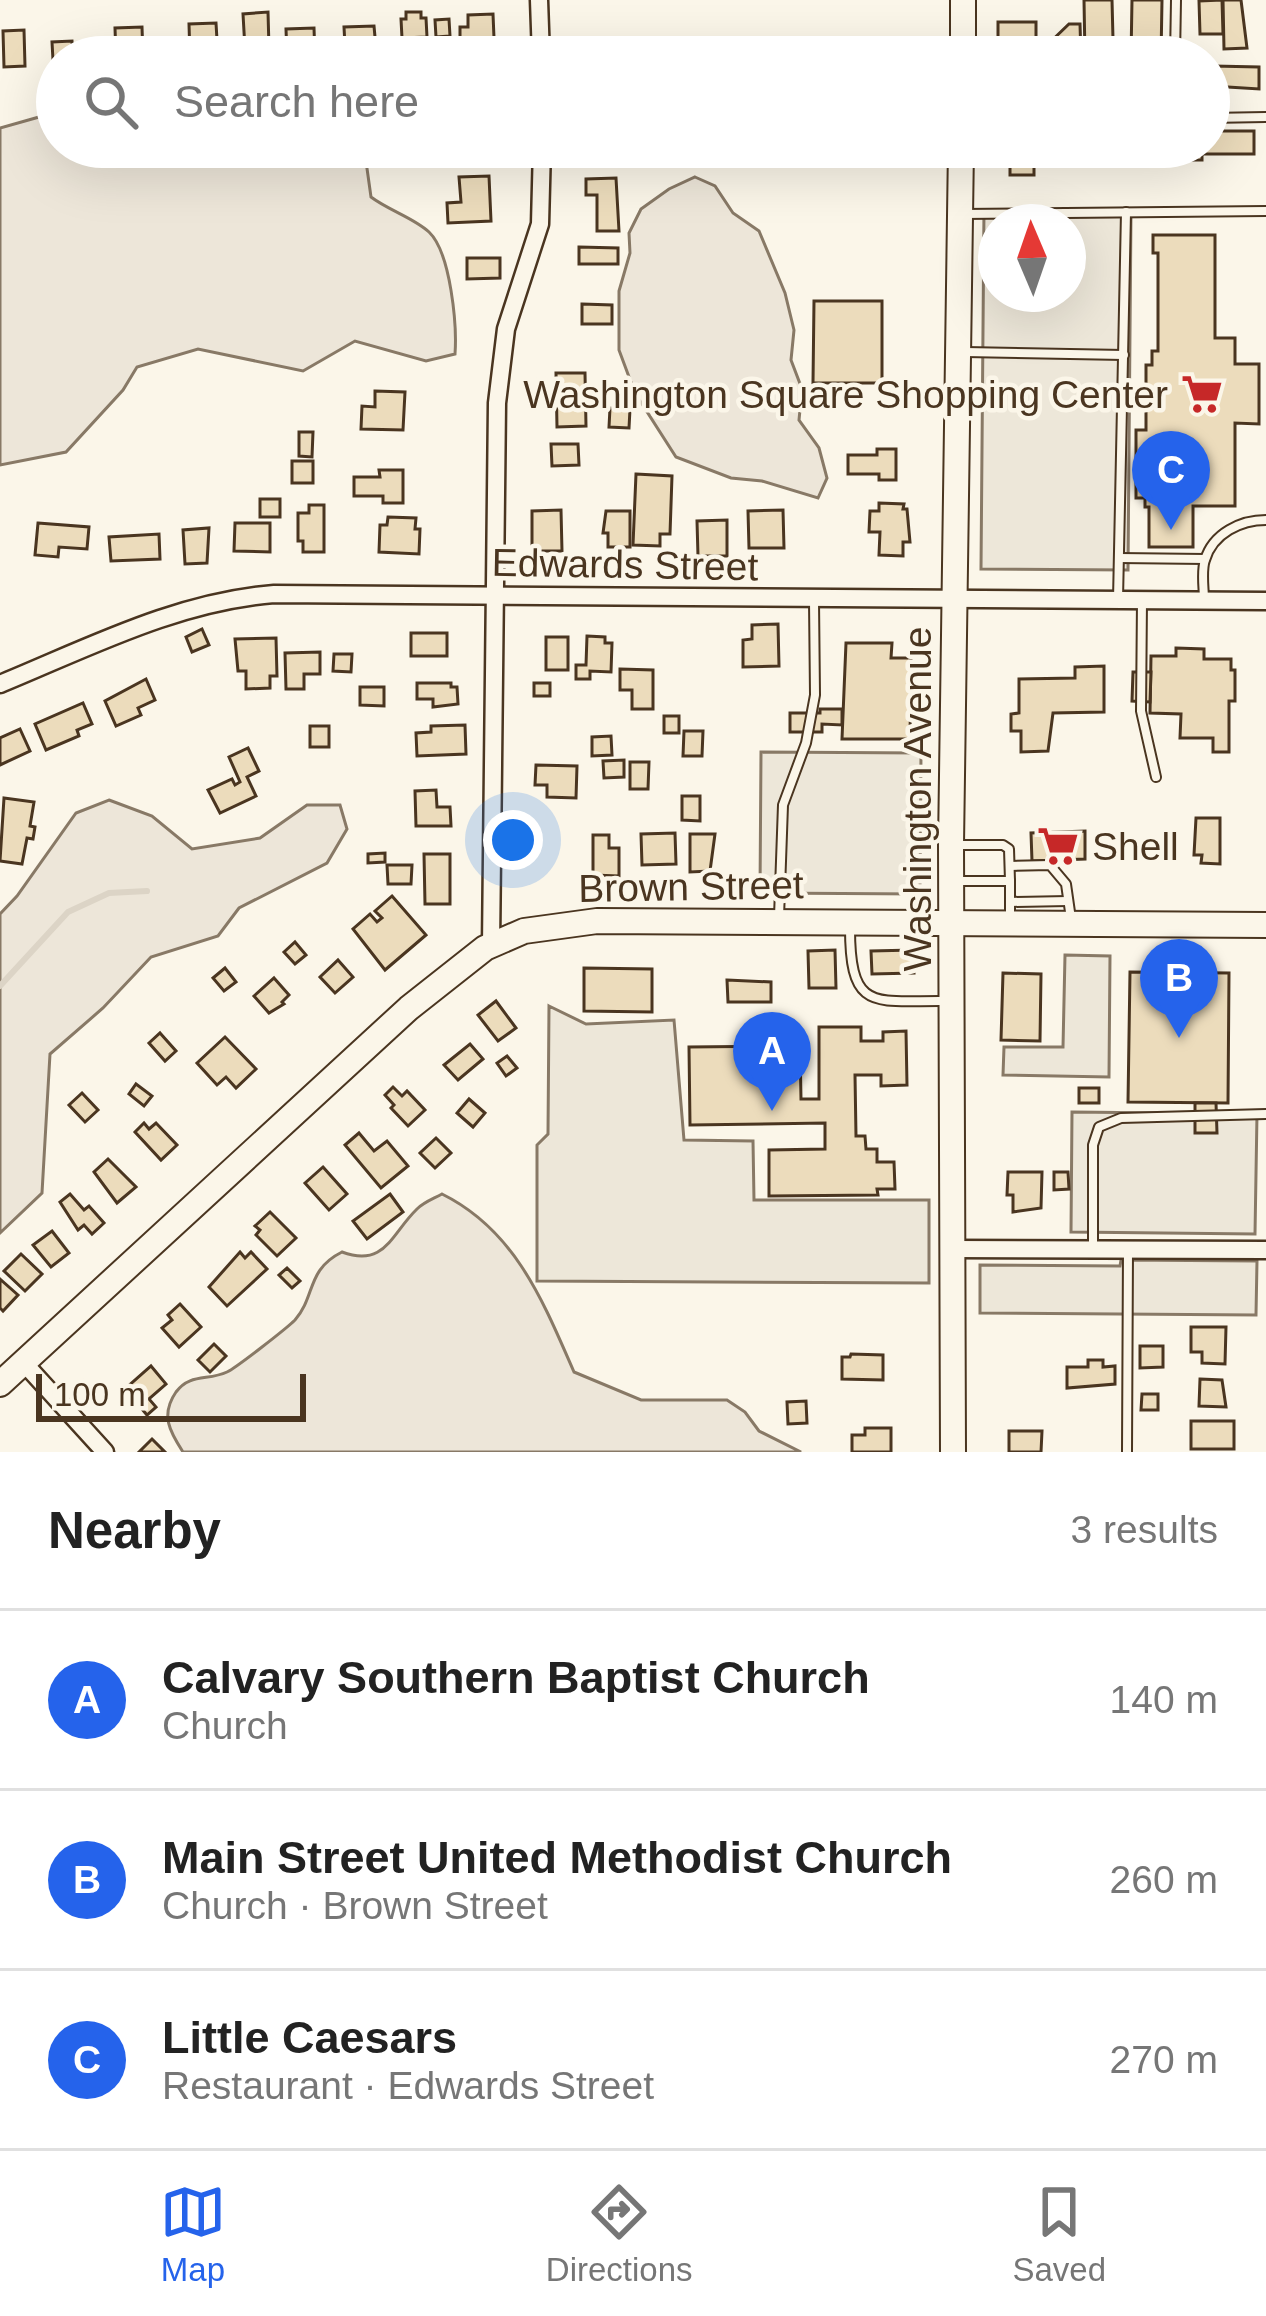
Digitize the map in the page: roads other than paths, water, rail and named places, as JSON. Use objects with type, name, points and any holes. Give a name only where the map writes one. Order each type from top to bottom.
[{"type":"street","points":[[539,0],[540,36]]},
{"type":"street","points":[[963,0],[963,36]]},
{"type":"street","points":[[490,946],[501,358],[540,224],[541,168]]},
{"type":"street","name":"Washington Avenue","points":[[953,1452],[951,845],[961,168]]},
{"type":"street","name":"Edwards Street","points":[[0,684],[169,615],[228,598],[374,592],[1266,601]]},
{"type":"street","name":"Brown Street","points":[[0,1384],[409,1007],[490,946],[524,931],[550,924],[951,921],[1010,912],[1266,926]]},
{"type":"street","points":[[954,1249],[1266,1250]]},
{"type":"street","points":[[24,1363],[105,1452]]},
{"type":"lane","points":[[1175,36],[1176,0]]},
{"type":"lane","points":[[1230,118],[1266,117]]},
{"type":"lane","points":[[960,214],[1266,211]]},
{"type":"lane","points":[[1118,601],[1126,212]]},
{"type":"lane","points":[[957,352],[1124,355]]},
{"type":"lane","points":[[1204,601],[1205,560],[1227,530],[1245,520],[1266,520]]},
{"type":"lane","points":[[1119,558],[1205,560]]},
{"type":"lane","points":[[779,921],[783,805],[806,742],[815,695],[814,600]]},
{"type":"lane","points":[[1142,601],[1141,711],[1156,777]]},
{"type":"lane","points":[[951,845],[1010,849],[1010,912]]},
{"type":"lane","points":[[1010,866],[1051,865],[1066,884],[1070,912]]},
{"type":"lane","points":[[951,881],[1010,881]]},
{"type":"lane","points":[[850,921],[850,969],[866,993],[883,1000],[952,1000]]},
{"type":"lane","points":[[1093,1248],[1093,1145],[1099,1127],[1120,1118],[1266,1114]]},
{"type":"lane","points":[[1127,1452],[1128,1249]]},
{"type":"waterway","points":[[0,986],[68,912],[109,893],[147,891]]},
{"type":"place","name":"Washington Square Shopping Center","points":[[1202,394]]},
{"type":"place","name":"Little Caesars","points":[[1171,530]]},
{"type":"place","name":"Shell","points":[[1058,846]]},
{"type":"place","name":"Main Street United Methodist Church","points":[[1179,1038]]},
{"type":"place","name":"Calvary Southern Baptist Church","points":[[772,1111]]}]
